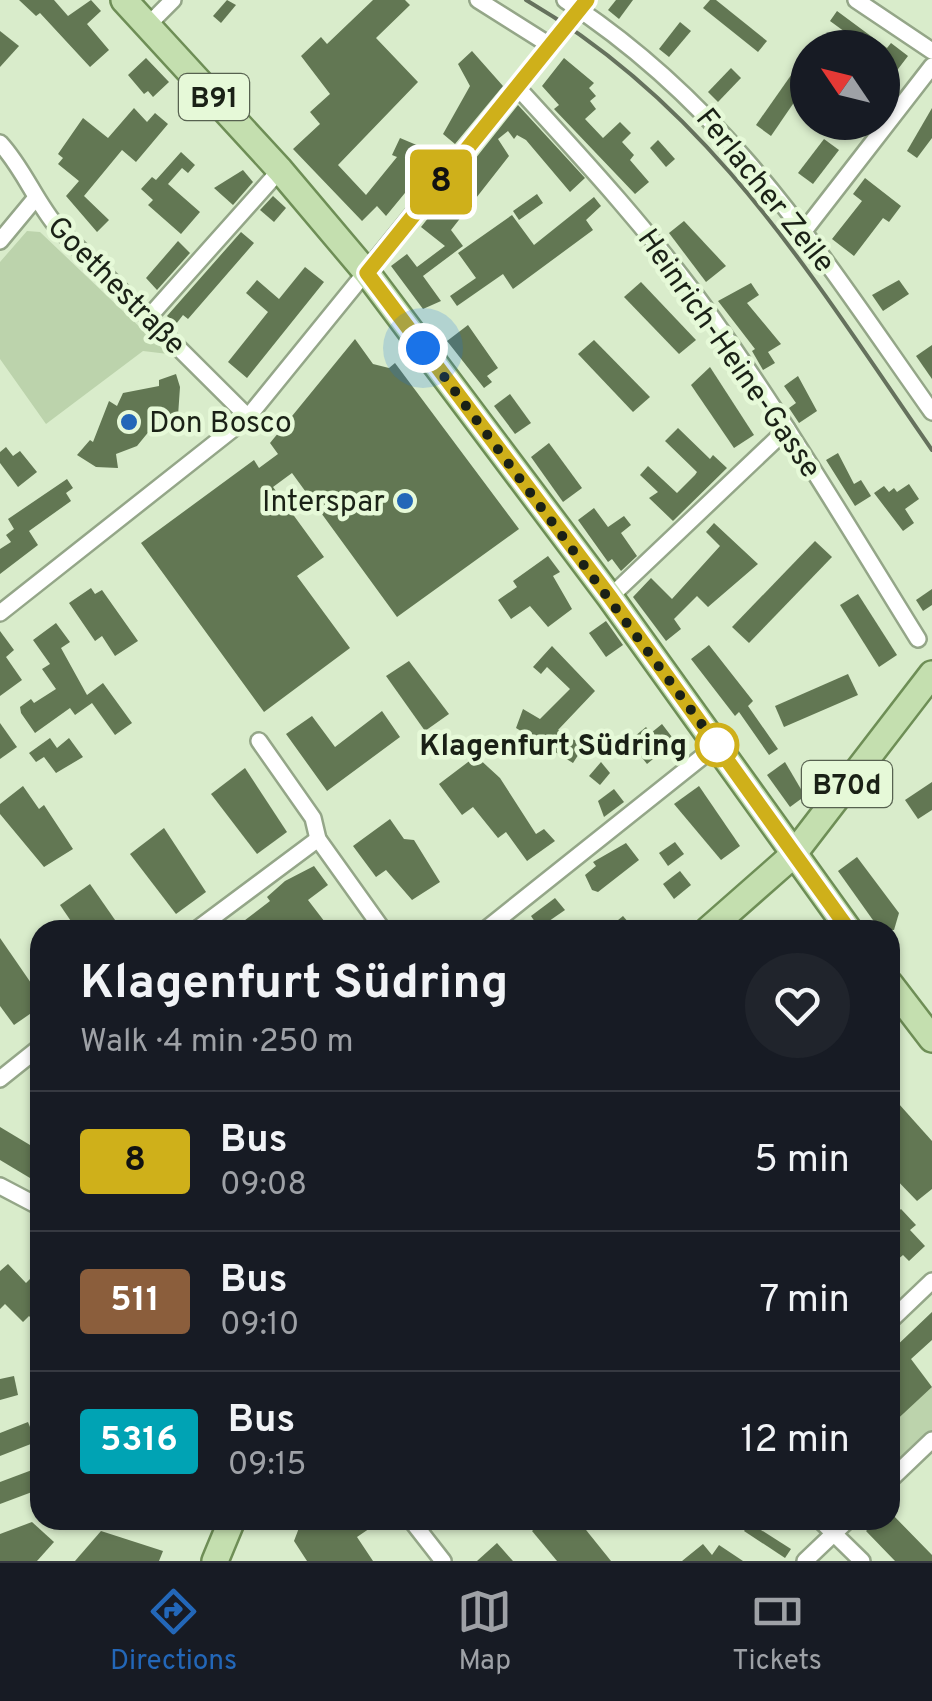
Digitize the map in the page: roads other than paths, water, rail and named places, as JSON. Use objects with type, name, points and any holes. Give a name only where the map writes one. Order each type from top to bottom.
[{"type":"main road","name":"B91","points":[[124,0],[280,170],[367,273],[610,597],[841,920]]},
{"type":"main road","name":"B70d","points":[[719,920],[792,856],[932,674]]},
{"type":"main road","points":[[900,1000],[932,1039]]},
{"type":"main road","points":[[216,1561],[228,1530]]},
{"type":"street","points":[[148,26],[174,0]]},
{"type":"street","points":[[478,0],[550,46]]},
{"type":"street","points":[[856,0],[932,52]]},
{"type":"street","points":[[0,613],[248,418],[550,46],[577,3]]},
{"type":"street","name":"Ferlacher Zeile","points":[[577,3],[703,109],[804,231],[932,412]]},
{"type":"street","points":[[804,231],[932,66]]},
{"type":"street","name":"Heinrich-Heine-Gasse","points":[[516,87],[618,196],[712,318],[788,428],[918,639]]},
{"type":"street","name":"Goethestraße","points":[[0,143],[17,162],[34,200],[248,418]]},
{"type":"street","points":[[148,318],[280,170]]},
{"type":"street","points":[[0,242],[34,200]]},
{"type":"street","points":[[610,597],[788,428]]},
{"type":"street","points":[[259,741],[313,818],[318,839],[376,920]]},
{"type":"street","points":[[497,920],[717,745]]},
{"type":"street","points":[[209,920],[318,839]]},
{"type":"street","points":[[0,1079],[30,1055]]},
{"type":"street","points":[[0,1186],[30,1202]]},
{"type":"street","points":[[900,1311],[932,1281]]},
{"type":"street","points":[[900,1470],[932,1440]]},
{"type":"street","points":[[419,1530],[442,1561]]},
{"type":"street","points":[[828,1530],[862,1561]]},
{"type":"street","points":[[805,1561],[837,1530]]},
{"type":"railway","points":[[526,0],[592,43],[651,92],[705,145],[800,261],[932,450]]},
{"type":"place","name":"Don Bosco","points":[[129,422]]},
{"type":"place","name":"Interspar","points":[[405,501]]},
{"type":"place","name":"Klagenfurt Südring","points":[[717,745]]}]
